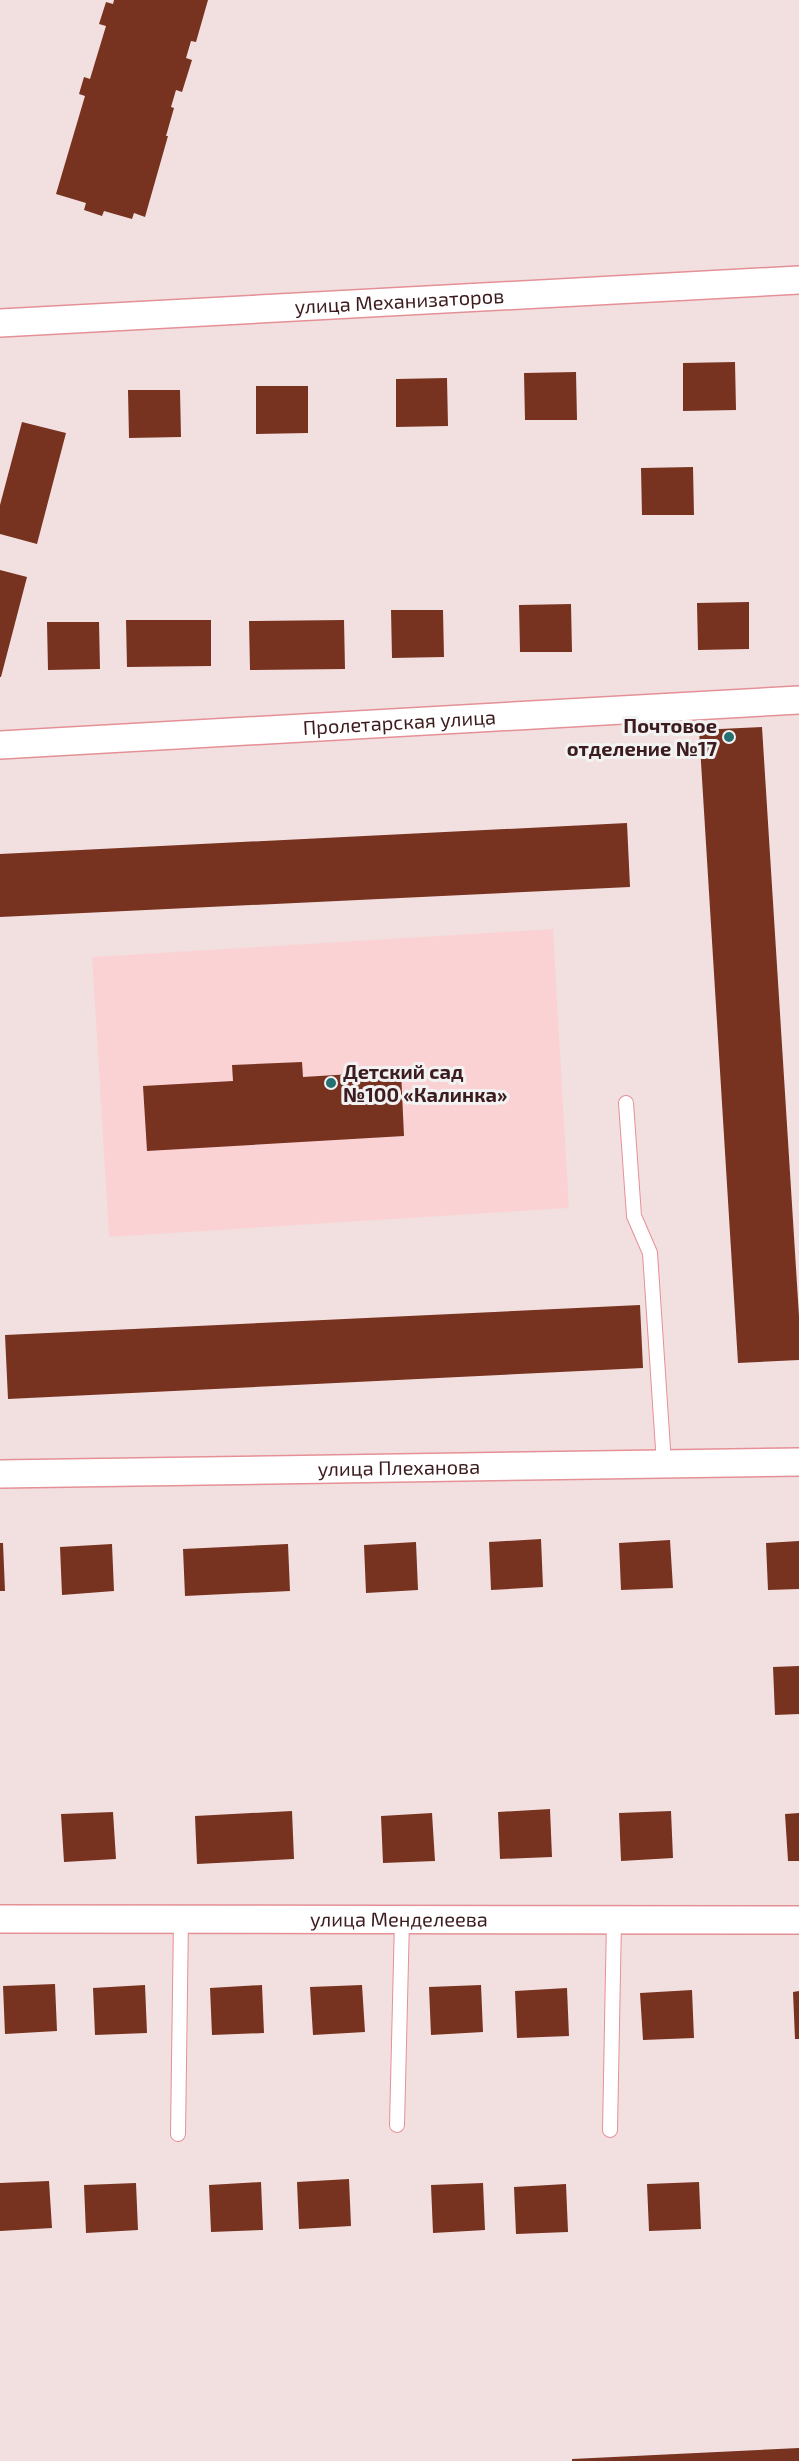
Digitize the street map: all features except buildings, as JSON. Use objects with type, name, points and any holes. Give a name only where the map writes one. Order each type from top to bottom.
[{"type":"street","name":"улица Механизаторов","points":[[0,323],[799,280]]},
{"type":"street","name":"Пролетарская улица","points":[[0,746],[799,700]]},
{"type":"street","name":"улица Плеханова","points":[[0,1474],[799,1462]]},
{"type":"street","name":"улица Менделеева","points":[[0,1919],[799,1920]]},
{"type":"lane","points":[[626,1103],[634,1216],[651,1253],[664,1464]]},
{"type":"lane","points":[[178,2134],[182,1919]]},
{"type":"lane","points":[[397,2125],[402,1920]]},
{"type":"lane","points":[[610,2130],[614,1920]]},
{"type":"shaded area","name":"Детский сад №100 «Калинка»","points":[[553,929],[569,1208],[109,1237],[92,957]]},
{"type":"place","name":"Почтовое отделение №17","points":[[729,737]]},
{"type":"place","name":"Детский сад №100 «Калинка»","points":[[331,1083]]}]
